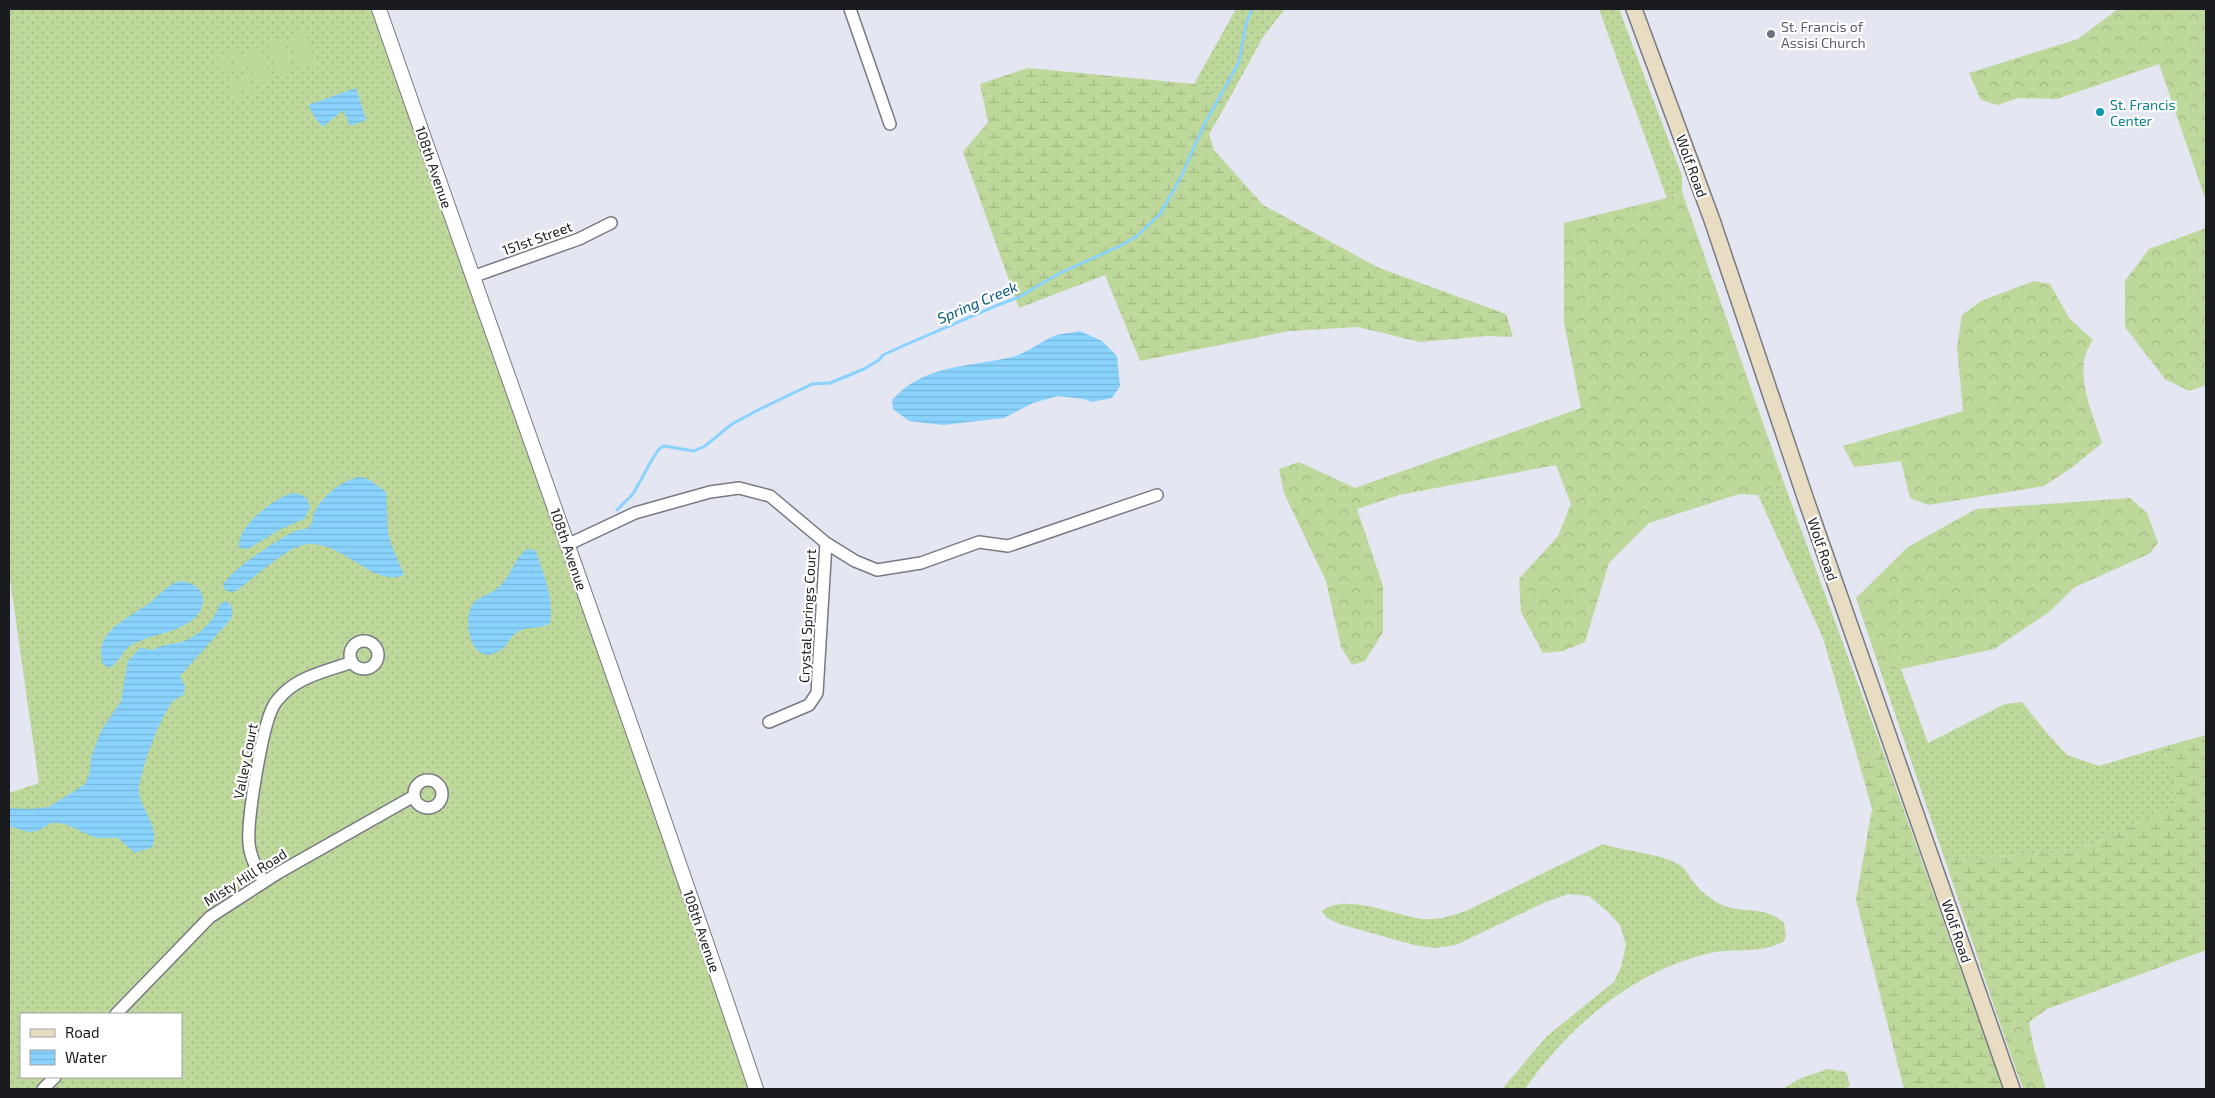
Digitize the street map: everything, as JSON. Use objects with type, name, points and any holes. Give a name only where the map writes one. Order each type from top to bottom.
[{"type":"main road","name":"Wolf Road","points":[[1634,9],[1709,210],[1804,496],[2012,1089]]},
{"type":"street","name":"108th Avenue","points":[[379,9],[472,277],[531,437],[756,1089]]},
{"type":"street","points":[[850,9],[890,124]]},
{"type":"street","name":"151st Street","points":[[472,277],[579,239],[611,223]]},
{"type":"street","points":[[567,545],[635,513],[710,492],[739,488],[770,496],[826,543],[855,561],[877,570],[921,563],[980,542],[1008,546],[1157,496]]},
{"type":"street","name":"Crystal Springs Court","points":[[769,722],[809,705],[818,693],[826,543]]},
{"type":"street","name":"Valley Court","points":[[264,882],[255,866],[249,844],[249,822],[265,729],[274,705],[285,692],[301,681],[352,662]]},
{"type":"street","name":"Misty Hill Road","points":[[117,1013],[210,917],[264,882],[414,796]]},
{"type":"street","points":[[43,1089],[54,1078]]},
{"type":"green space","points":[[9,9],[374,9],[752,1089],[9,1089],[9,882],[11,881],[9,875],[9,793],[39,783],[9,572]]},
{"type":"green space","points":[[1236,9],[1285,9],[1263,37],[1228,101],[1194,84]]},
{"type":"green space","points":[[1599,9],[1619,9],[1682,176],[1682,192],[1667,198]]},
{"type":"green space","points":[[2118,9],[2206,9],[2206,201],[2159,64],[2057,99],[2018,98],[1998,105],[1981,100],[1969,73],[2078,39]]},
{"type":"green space","points":[[304,30],[316,63],[301,69],[289,36]]},
{"type":"green space","points":[[282,38],[294,71],[278,77],[267,44]]},
{"type":"green space","points":[[260,47],[272,80],[257,85],[245,52]]},
{"type":"green space","points":[[239,48],[245,67],[236,70],[230,51]]},
{"type":"green space","points":[[226,53],[232,71],[224,74],[217,56]]},
{"type":"green space","points":[[1028,68],[1194,84],[1228,101],[1209,134],[1214,150],[1263,205],[1379,268],[1506,314],[1513,337],[1487,336],[1420,342],[1358,327],[1289,331],[1140,361],[1105,275],[1019,308],[963,152],[988,122],[980,84]]},
{"type":"green space","points":[[248,73],[254,92],[246,95],[239,76]]},
{"type":"green space","points":[[235,78],[242,97],[233,100],[227,81]]},
{"type":"green space","points":[[1682,192],[1784,483],[1758,495],[1739,494],[1649,523],[1609,563],[1585,642],[1563,651],[1543,653],[1521,612],[1519,579],[1558,536],[1571,504],[1556,465],[1399,495],[1357,509],[1383,586],[1383,632],[1365,661],[1352,665],[1341,647],[1326,581],[1284,493],[1279,469],[1299,462],[1355,488],[1581,408],[1564,322],[1564,223],[1667,198]]},
{"type":"green space","points":[[2206,228],[2206,385],[2189,391],[2165,379],[2125,327],[2125,281],[2149,249]]},
{"type":"green space","points":[[2034,281],[2050,284],[2069,318],[2093,340],[2084,364],[2084,377],[2089,404],[2102,443],[2074,466],[2044,486],[1928,505],[1910,498],[1901,461],[1854,467],[1843,446],[1963,411],[1957,347],[1962,315],[1981,301]]},
{"type":"green space","points":[[1784,483],[1882,749],[1858,759],[1823,638],[1758,495]]},
{"type":"green space","points":[[2130,498],[2147,513],[2158,543],[2149,554],[2075,587],[2049,612],[1994,649],[1901,669],[1880,670],[1856,598],[1908,547],[1976,509]]},
{"type":"green space","points":[[1901,669],[1928,743],[2005,704],[2022,702],[2067,755],[2099,766],[2163,747],[2176,783],[2168,810],[2074,852],[1945,860],[1880,670]]},
{"type":"green space","points":[[2206,735],[2206,950],[2047,1009],[2029,1022],[2002,1030],[1945,860],[2074,852],[2168,810],[2176,783],[2163,747]]},
{"type":"green space","points":[[1882,749],[2003,1089],[1904,1089],[1856,900],[1872,809],[1858,759]]},
{"type":"green space","points":[[1603,844],[1654,855],[1673,862],[1683,868],[1693,882],[1711,899],[1730,908],[1761,912],[1777,917],[1784,923],[1786,935],[1784,941],[1766,948],[1706,954],[1652,974],[1604,1005],[1581,1024],[1542,1066],[1525,1089],[1502,1089],[1547,1036],[1614,982],[1621,967],[1626,945],[1620,925],[1609,913],[1589,896],[1569,894],[1545,902],[1456,945],[1435,948],[1414,945],[1339,924],[1326,917],[1322,911],[1332,906],[1357,904],[1423,919],[1446,917],[1468,910]]},
{"type":"green space","points":[[2029,1022],[2034,1049],[2046,1089],[2023,1089],[2002,1030]]},
{"type":"green space","points":[[1828,1069],[1846,1072],[1850,1085],[1845,1089],[1783,1089],[1799,1079]]},
{"type":"water","points":[[356,88],[366,120],[350,126],[343,110],[323,127],[315,118],[308,105]]},
{"type":"water","points":[[1080,331],[1102,341],[1117,356],[1120,386],[1112,398],[1092,402],[1058,396],[1033,403],[1004,418],[943,425],[909,421],[893,409],[892,400],[905,388],[933,373],[1012,357],[1054,336]]},
{"type":"water","points":[[360,477],[368,479],[386,492],[388,532],[404,575],[392,577],[380,575],[330,548],[316,544],[303,545],[296,547],[279,558],[236,591],[230,592],[225,590],[223,585],[235,572],[266,548],[295,531],[308,528],[312,523],[314,513],[327,495],[340,485]]},
{"type":"water","points":[[293,493],[302,495],[308,501],[310,508],[304,519],[279,530],[248,549],[239,548],[240,540],[250,522],[277,500]]},
{"type":"water","points":[[527,549],[535,550],[545,577],[551,604],[550,623],[542,627],[521,630],[513,635],[502,650],[492,654],[484,654],[478,651],[471,638],[468,622],[471,607],[477,600],[501,585],[519,557]]},
{"type":"water","points":[[180,581],[189,583],[201,592],[203,605],[195,618],[175,630],[146,638],[133,644],[109,668],[103,664],[101,653],[107,635],[122,621],[148,604],[167,588]]},
{"type":"water","points":[[226,601],[232,609],[230,620],[180,676],[185,687],[184,694],[174,700],[163,717],[146,759],[139,785],[139,793],[154,834],[152,847],[135,853],[118,838],[96,838],[65,824],[51,823],[38,831],[28,832],[9,826],[9,808],[49,807],[85,784],[90,771],[91,757],[102,729],[121,701],[128,661],[140,648],[154,650],[191,638],[209,623],[220,604]]},
{"type":"waterway","name":"Spring Creek","points":[[617,510],[633,494],[653,458],[659,449],[664,446],[694,451],[705,446],[732,424],[758,410],[812,384],[830,383],[864,369],[879,360],[883,355],[1019,297],[1058,274],[1120,246],[1137,236],[1160,214],[1181,177],[1204,125],[1239,62],[1246,24],[1252,9]]},
{"type":"place","name":"St. Francis of Assisi Church","points":[[1771,34]]},
{"type":"place","name":"St. Francis Center","points":[[2100,112]]}]
